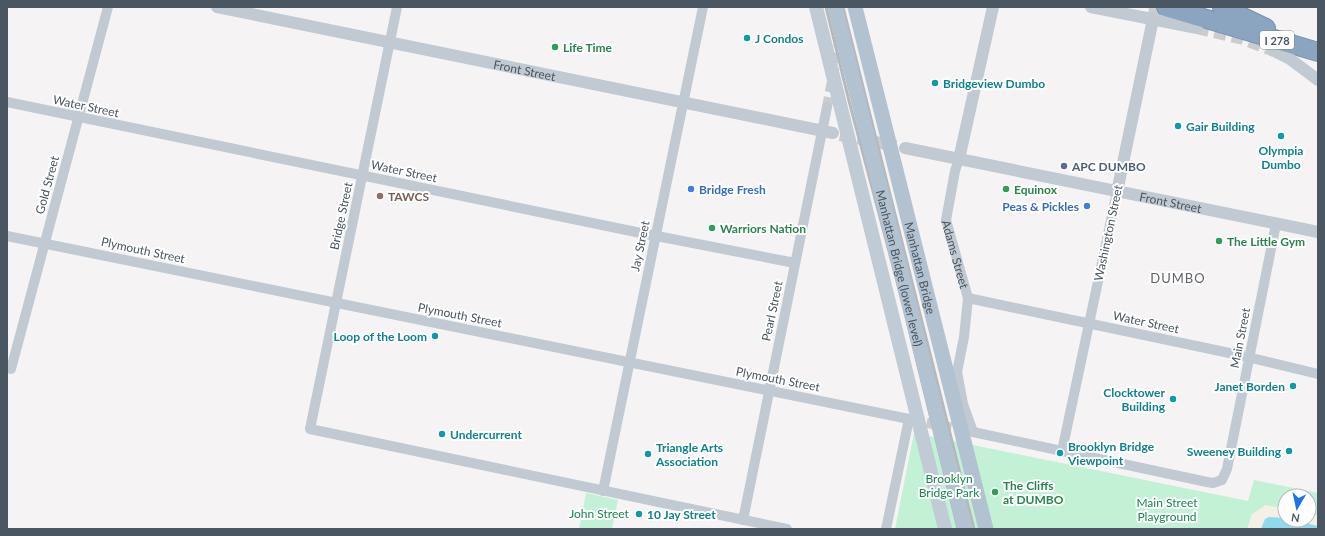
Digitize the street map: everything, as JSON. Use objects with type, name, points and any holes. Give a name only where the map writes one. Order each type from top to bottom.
[{"type":"highway","points":[[1222,7],[1268,29]]},
{"type":"highway","name":"I 278","points":[[1161,13],[1198,17],[1268,29],[1318,45]]},
{"type":"highway","name":"I 278","points":[[1198,17],[1318,52]]},
{"type":"highway","points":[[1198,17],[1239,35],[1292,52],[1318,65]]},
{"type":"main road","points":[[816,7],[945,529]]},
{"type":"main road","name":"Manhattan Bridge (lower level)","points":[[835,7],[965,529]]},
{"type":"main road","name":"Manhattan Bridge","points":[[855,7],[986,529]]},
{"type":"street","name":"Gold Street","points":[[9,368],[108,7]]},
{"type":"street","name":"Front Street","points":[[217,7],[828,132]]},
{"type":"street","name":"Bridge Street","points":[[397,7],[310,429],[603,490]]},
{"type":"street","name":"Jay Street","points":[[603,490],[703,7]]},
{"type":"street","name":"Adams Street","points":[[993,7],[955,170],[946,220],[968,298],[964,337],[957,372],[963,404],[973,432],[1062,451]]},
{"type":"street","points":[[1091,7],[1161,13]]},
{"type":"street","name":"Washington Street","points":[[1062,451],[1117,192],[1161,13]]},
{"type":"street","points":[[1274,51],[1290,59],[1318,80]]},
{"type":"street","name":"Water Street","points":[[7,102],[656,236],[795,263]]},
{"type":"street","name":"Pearl Street","points":[[743,520],[795,263],[828,132],[827,107]]},
{"type":"street","name":"Front Street","points":[[905,148],[1318,232]]},
{"type":"street","name":"Main Street","points":[[1062,451],[1207,482],[1213,483],[1222,480],[1227,469],[1276,224]]},
{"type":"street","name":"Plymouth Street","points":[[7,236],[909,419],[886,529]]},
{"type":"street","name":"Water Street","points":[[968,298],[1089,323],[1318,374]]},
{"type":"street","points":[[603,490],[787,529]]},
{"type":"green space","name":"Brooklyn Bridge Park","points":[[914,433],[1248,501],[1254,480],[1293,488],[1277,488],[1277,517],[1265,519],[1261,529],[895,529]]},
{"type":"green space","name":"John Street","points":[[586,493],[618,500],[612,529],[579,529]]},
{"type":"green space","name":"Brooklyn Bridge Park","points":[[1317,493],[1318,493],[1317,526]]},
{"type":"sand","points":[[1265,505],[1277,507],[1277,517],[1265,519],[1261,529],[1247,529],[1252,514]]},
{"type":"water","points":[[1269,517],[1277,518],[1277,528],[1317,528],[1317,526],[1318,529],[1261,529],[1265,519]]},
{"type":"tunnel","points":[[1154,15],[1155,7]]},
{"type":"tunnel","points":[[1197,28],[1243,39],[1274,51]]},
{"type":"tunnel","points":[[827,107],[840,39]]},
{"type":"tunnel","points":[[840,135],[896,146]]},
{"type":"tunnel","points":[[912,420],[965,430]]},
{"type":"railway","points":[[826,7],[849,101],[902,300],[958,529]]},
{"type":"railway","points":[[843,7],[974,529]]},
{"type":"railway","points":[[850,7],[981,529]]},
{"type":"railway","points":[[861,170],[950,529]]},
{"type":"place","name":"J Condos","points":[[747,38]]},
{"type":"place","name":"Life Time","points":[[555,47]]},
{"type":"place","name":"Bridgeview Dumbo","points":[[935,83]]},
{"type":"place","name":"Gair Building","points":[[1178,126]]},
{"type":"place","name":"Olympia Dumbo","points":[[1281,136]]},
{"type":"place","name":"APC DUMBO","points":[[1064,166]]},
{"type":"place","name":"Bridge Fresh","points":[[691,189]]},
{"type":"place","name":"Equinox","points":[[1006,189]]},
{"type":"place","name":"TAWCS","points":[[380,196]]},
{"type":"place","name":"Peas & Pickles","points":[[1087,206]]},
{"type":"place","name":"Warriors Nation","points":[[712,228]]},
{"type":"place","name":"The Little Gym","points":[[1219,241]]},
{"type":"place","name":"Loop of the Loom","points":[[435,336]]},
{"type":"place","name":"Janet Borden","points":[[1293,386]]},
{"type":"place","name":"Clocktower Building","points":[[1173,399]]},
{"type":"place","name":"Undercurrent","points":[[442,434]]},
{"type":"place","name":"Sweeney Building","points":[[1289,451]]},
{"type":"place","name":"Brooklyn Bridge Viewpoint","points":[[1060,453]]},
{"type":"place","name":"Triangle Arts Association","points":[[648,454]]},
{"type":"place","name":"The Cliffs at DUMBO","points":[[995,492]]},
{"type":"place","name":"10 Jay Street","points":[[639,514]]},
{"type":"district","name":"DUMBO","points":[[1178,278]]},
{"type":"park label","name":"Main Street Playground","points":[[1167,509]]}]
